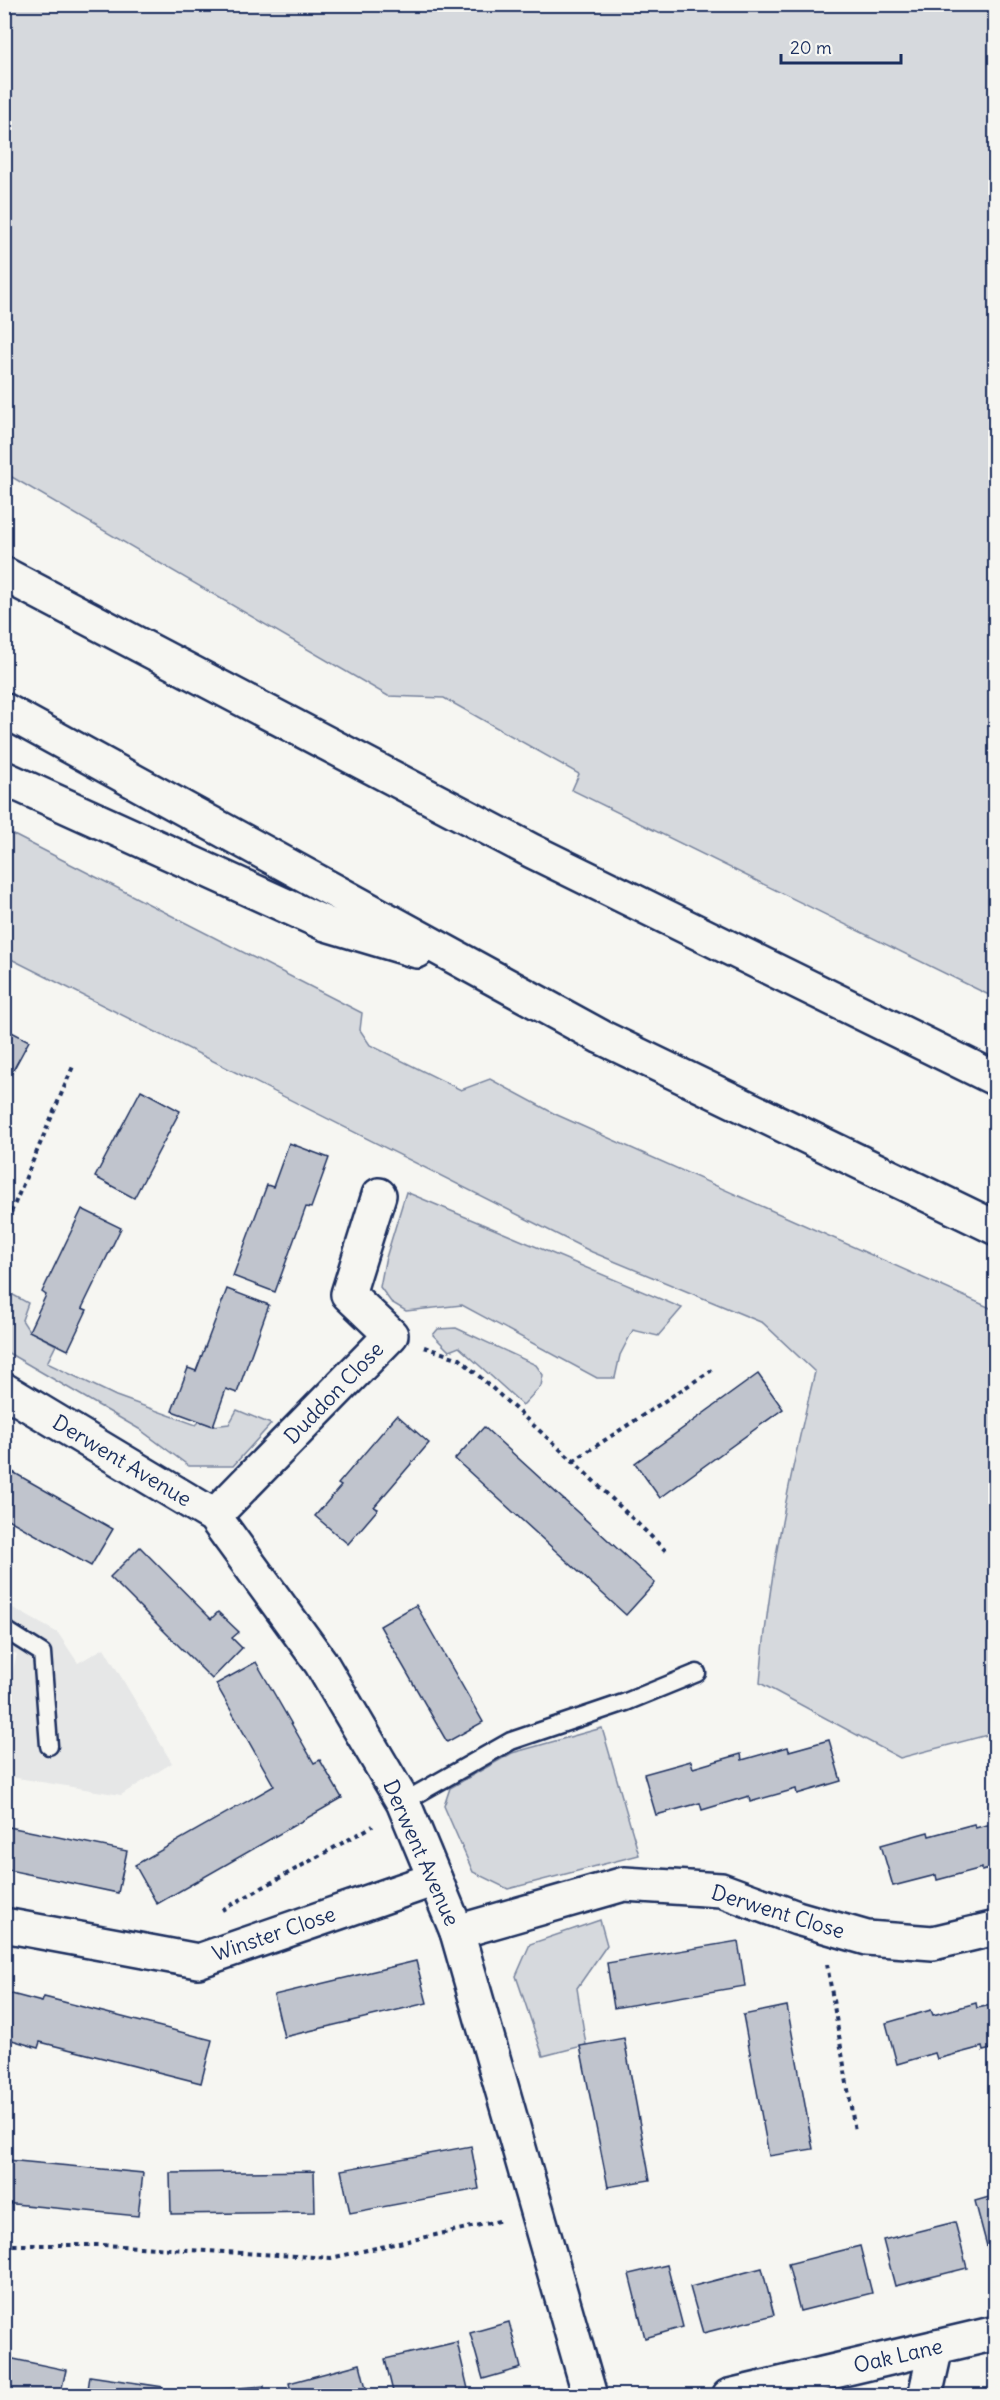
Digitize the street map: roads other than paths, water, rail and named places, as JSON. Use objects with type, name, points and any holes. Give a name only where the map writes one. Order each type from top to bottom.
[{"type":"main road","points":[[4,574],[532,851],[996,1079]]},
{"type":"main road","points":[[4,710],[601,1037],[996,1228]]},
{"type":"main road","points":[[4,778],[326,924],[479,970]]},
{"type":"main road","name":"Duddon Close","points":[[214,1516],[391,1335],[348,1294],[379,1195]]},
{"type":"main road","name":"Derwent Avenue","points":[[4,1390],[214,1516],[321,1663],[404,1804],[457,1932],[590,2396]]},
{"type":"main road","name":"Winster Close","points":[[4,1925],[198,1961],[435,1879]]},
{"type":"main road","name":"Derwent Close","points":[[457,1932],[624,1884],[721,1890],[821,1925],[867,1938],[933,1943],[996,1928]]},
{"type":"main road","name":"Oak Lane","points":[[729,2396],[996,2333]]},
{"type":"main road","points":[[925,2396],[936,2347]]},
{"type":"lane","points":[[4,1629],[42,1653],[49,1746]]},
{"type":"lane","points":[[404,1804],[511,1741],[627,1702],[697,1673]]}]
